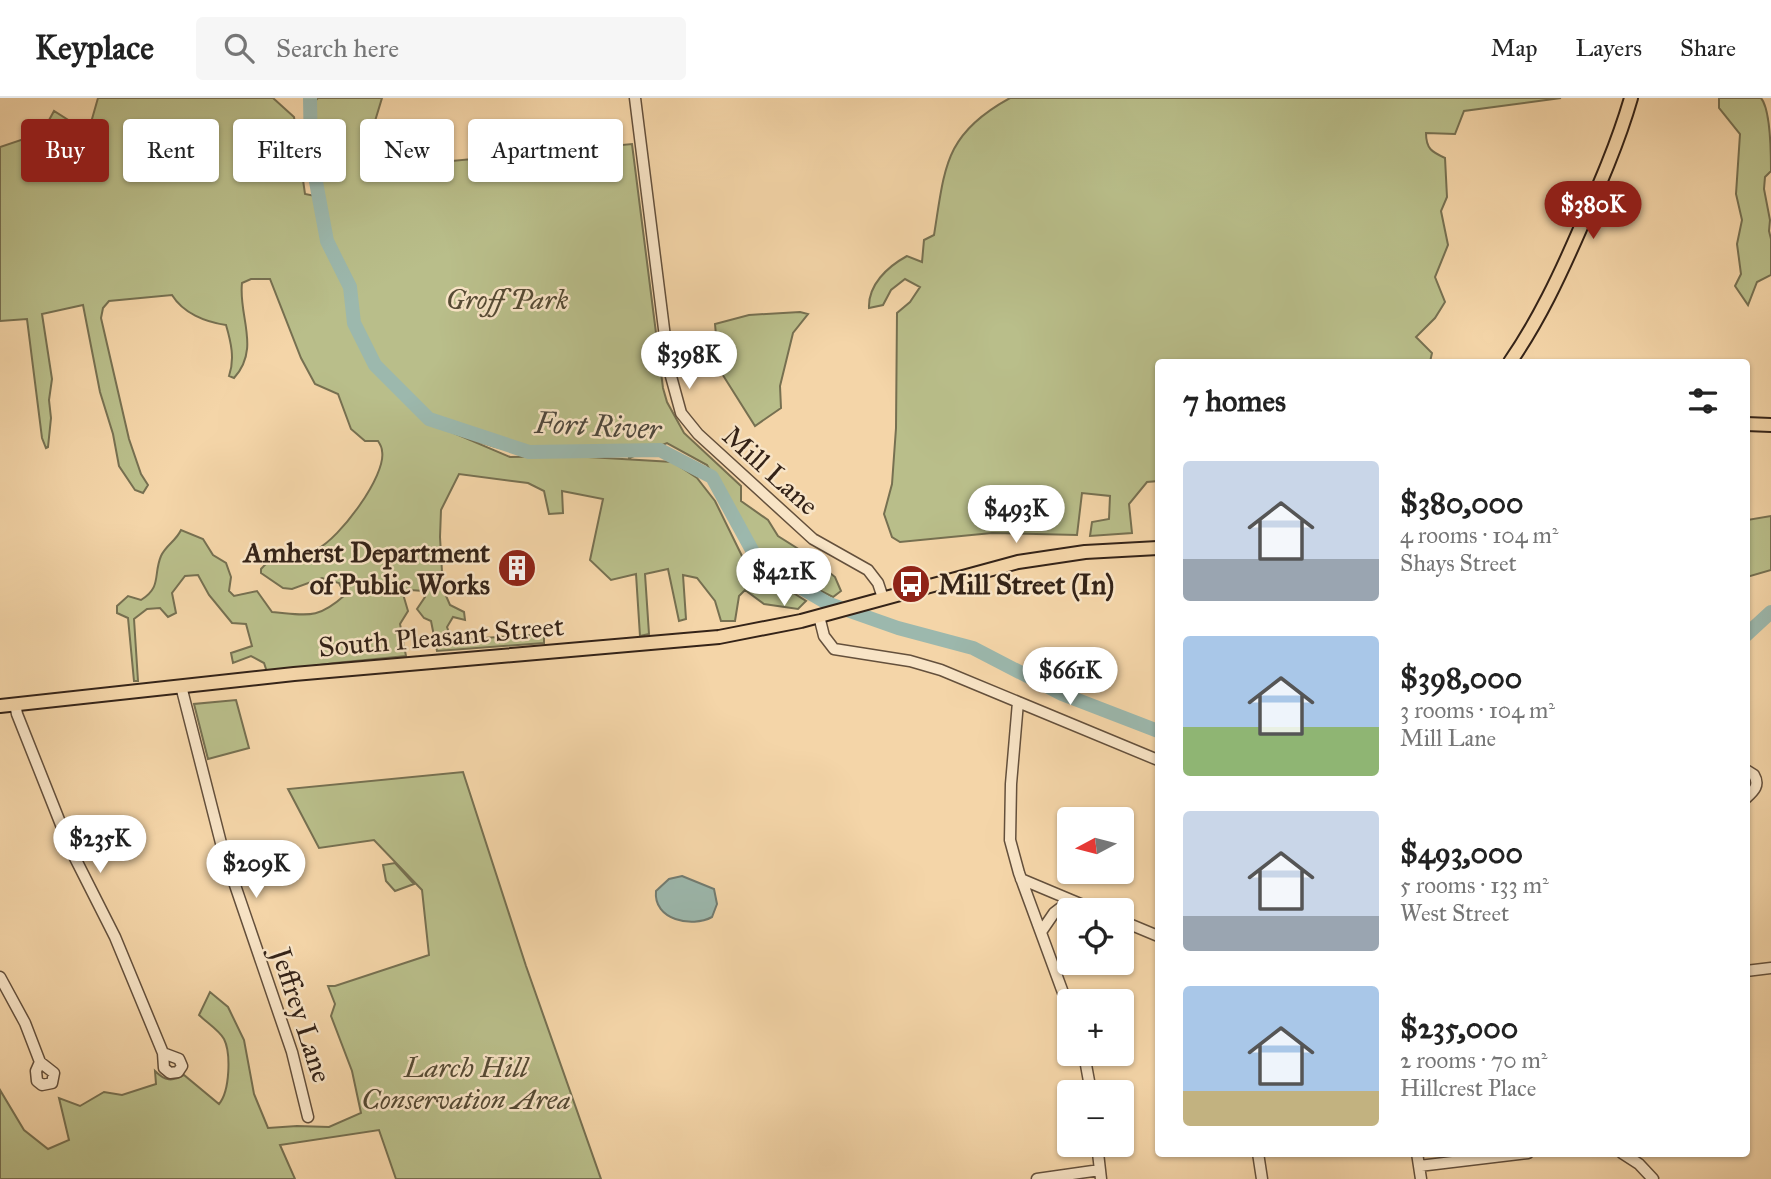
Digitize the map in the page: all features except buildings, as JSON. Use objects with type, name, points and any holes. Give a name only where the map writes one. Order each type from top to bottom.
[{"type":"main road","points":[[1512,359],[1561,273],[1609,163],[1631,98]]},
{"type":"main road","points":[[1750,424],[1771,425]]},
{"type":"main road","name":"South Pleasant Street","points":[[0,706],[387,665],[710,638],[768,629],[1030,559],[1084,552],[1155,548]]},
{"type":"street","name":"Mill Lane","points":[[635,98],[669,369],[681,413],[698,434],[813,539],[868,570],[878,583],[883,597]]},
{"type":"street","points":[[824,615],[824,636],[834,649],[930,666],[1155,759]]},
{"type":"street","name":"Jeffrey Lane","points":[[181,686],[222,847],[292,1052],[308,1117]]},
{"type":"street","points":[[1018,702],[1011,783],[1010,836],[1021,879],[1062,989]]},
{"type":"street","points":[[15,704],[71,850],[115,937],[163,1053]]},
{"type":"street","points":[[1750,772],[1755,775],[1757,784],[1750,795]]},
{"type":"street","points":[[1021,879],[1064,898]]},
{"type":"street","points":[[1041,932],[1057,911]]},
{"type":"street","points":[[1134,926],[1155,935]]},
{"type":"street","points":[[1750,971],[1771,968]]},
{"type":"street","points":[[0,977],[25,1024],[40,1062]]},
{"type":"street","points":[[1259,1157],[1262,1179]]},
{"type":"street","points":[[1418,1157],[1421,1179]]},
{"type":"street","points":[[1419,1166],[1494,1157]]},
{"type":"street","points":[[1628,1157],[1653,1179]]},
{"type":"street","points":[[1037,1179],[1100,1174]]},
{"type":"green space","name":"Groff Park","points":[[98,98],[273,98],[294,119],[233,119],[233,182],[303,182],[305,194],[315,196],[314,182],[346,182],[346,119],[315,119],[315,101],[318,98],[382,98],[376,119],[360,119],[360,182],[454,182],[454,161],[468,159],[468,182],[623,182],[623,145],[632,144],[667,402],[684,433],[741,486],[741,501],[768,520],[778,536],[835,577],[841,591],[833,597],[761,561],[707,465],[667,443],[629,458],[628,452],[526,453],[481,442],[431,419],[430,423],[510,457],[571,456],[673,462],[697,478],[715,501],[743,558],[806,601],[798,609],[764,604],[745,590],[739,596],[735,621],[721,621],[715,601],[697,578],[683,575],[686,619],[679,621],[668,569],[645,574],[649,634],[640,636],[636,574],[611,580],[590,560],[603,499],[562,491],[563,513],[549,514],[544,491],[528,483],[459,474],[441,510],[443,589],[450,605],[464,612],[465,620],[453,617],[447,627],[452,640],[544,634],[544,643],[437,651],[431,621],[424,618],[417,609],[425,597],[424,591],[410,590],[403,594],[408,611],[400,624],[406,656],[267,672],[264,663],[251,656],[233,663],[231,653],[252,646],[246,624],[232,623],[209,595],[198,575],[185,576],[172,593],[176,613],[168,617],[160,608],[147,609],[134,619],[138,681],[134,681],[128,618],[117,613],[117,606],[128,596],[141,600],[148,595],[156,580],[161,556],[181,530],[203,539],[213,555],[226,563],[231,577],[229,591],[234,596],[257,591],[272,612],[312,614],[327,609],[345,595],[339,583],[322,578],[292,589],[283,588],[261,573],[261,569],[280,557],[317,549],[337,533],[369,490],[382,462],[382,450],[378,441],[365,441],[351,429],[338,394],[315,384],[301,358],[270,279],[251,279],[242,283],[247,332],[246,355],[234,378],[229,376],[232,357],[226,325],[195,316],[182,307],[172,295],[109,301],[103,308],[101,318],[129,439],[141,474],[148,485],[143,493],[135,490],[119,466],[113,434],[100,392],[83,305],[42,314],[52,379],[49,400],[51,418],[46,448],[42,438],[27,319],[0,321],[0,147],[21,140],[21,182],[109,182],[109,119],[92,119]]},
{"type":"green space","points":[[1010,98],[1561,98],[1464,111],[1455,134],[1426,133],[1431,149],[1445,158],[1447,197],[1441,211],[1448,245],[1435,277],[1445,302],[1435,318],[1416,337],[1432,353],[1431,359],[1155,359],[1155,481],[1147,482],[1129,504],[1132,533],[1090,536],[1092,522],[1109,519],[1110,496],[1082,493],[1077,535],[992,533],[900,542],[892,537],[884,514],[892,484],[896,428],[897,313],[910,302],[920,287],[905,279],[891,290],[883,305],[869,308],[870,300],[875,284],[892,266],[907,256],[922,262],[924,240],[934,235],[945,171],[951,155],[960,139],[988,111]]},
{"type":"green space","points":[[1719,98],[1761,98],[1769,122],[1771,171],[1765,177],[1764,189],[1770,220],[1771,275],[1757,282],[1748,305],[1735,286],[1741,274],[1737,244],[1742,220],[1736,194],[1740,134],[1719,108]]},
{"type":"green space","points":[[54,111],[67,119],[50,119]]},
{"type":"green space","points":[[800,312],[808,314],[793,333],[780,386],[781,408],[755,426],[719,369],[715,324],[749,315]]},
{"type":"green space","points":[[1771,516],[1771,570],[1750,576],[1750,520]]},
{"type":"green space","points":[[236,700],[249,748],[208,759],[194,704]]},
{"type":"green space","name":"Larch Hill Conservation Area","points":[[463,772],[526,966],[601,1179],[396,1179],[379,1130],[280,1145],[295,1179],[0,1179],[0,1090],[24,1130],[48,1149],[69,1140],[59,1098],[80,1106],[104,1092],[122,1095],[156,1084],[155,1071],[169,1079],[184,1075],[219,1104],[227,1081],[226,1045],[219,1032],[199,1015],[210,992],[228,1007],[244,1040],[254,1094],[268,1128],[329,1127],[361,1113],[352,1071],[331,1016],[335,1004],[328,986],[429,955],[422,890],[374,840],[319,848],[288,789]]},
{"type":"green space","points":[[395,863],[414,884],[395,891],[386,881],[383,865]]},
{"type":"shaded area","points":[[682,876],[714,889],[717,904],[712,917],[694,922],[685,921],[667,915],[661,909],[656,891],[669,879]]},
{"type":"waterway","name":"Fort River","points":[[310,98],[311,155],[327,241],[350,287],[354,323],[375,365],[429,419],[529,452],[660,450],[712,477],[759,563],[827,603],[898,628],[973,648],[1062,694],[1155,730]]},
{"type":"waterway","name":"Fort River","points":[[1750,631],[1771,612]]},
{"type":"place","name":"Amherst Department of Public Works","points":[[517,568]]},
{"type":"place","name":"Mill Street (In)","points":[[911,584]]}]
